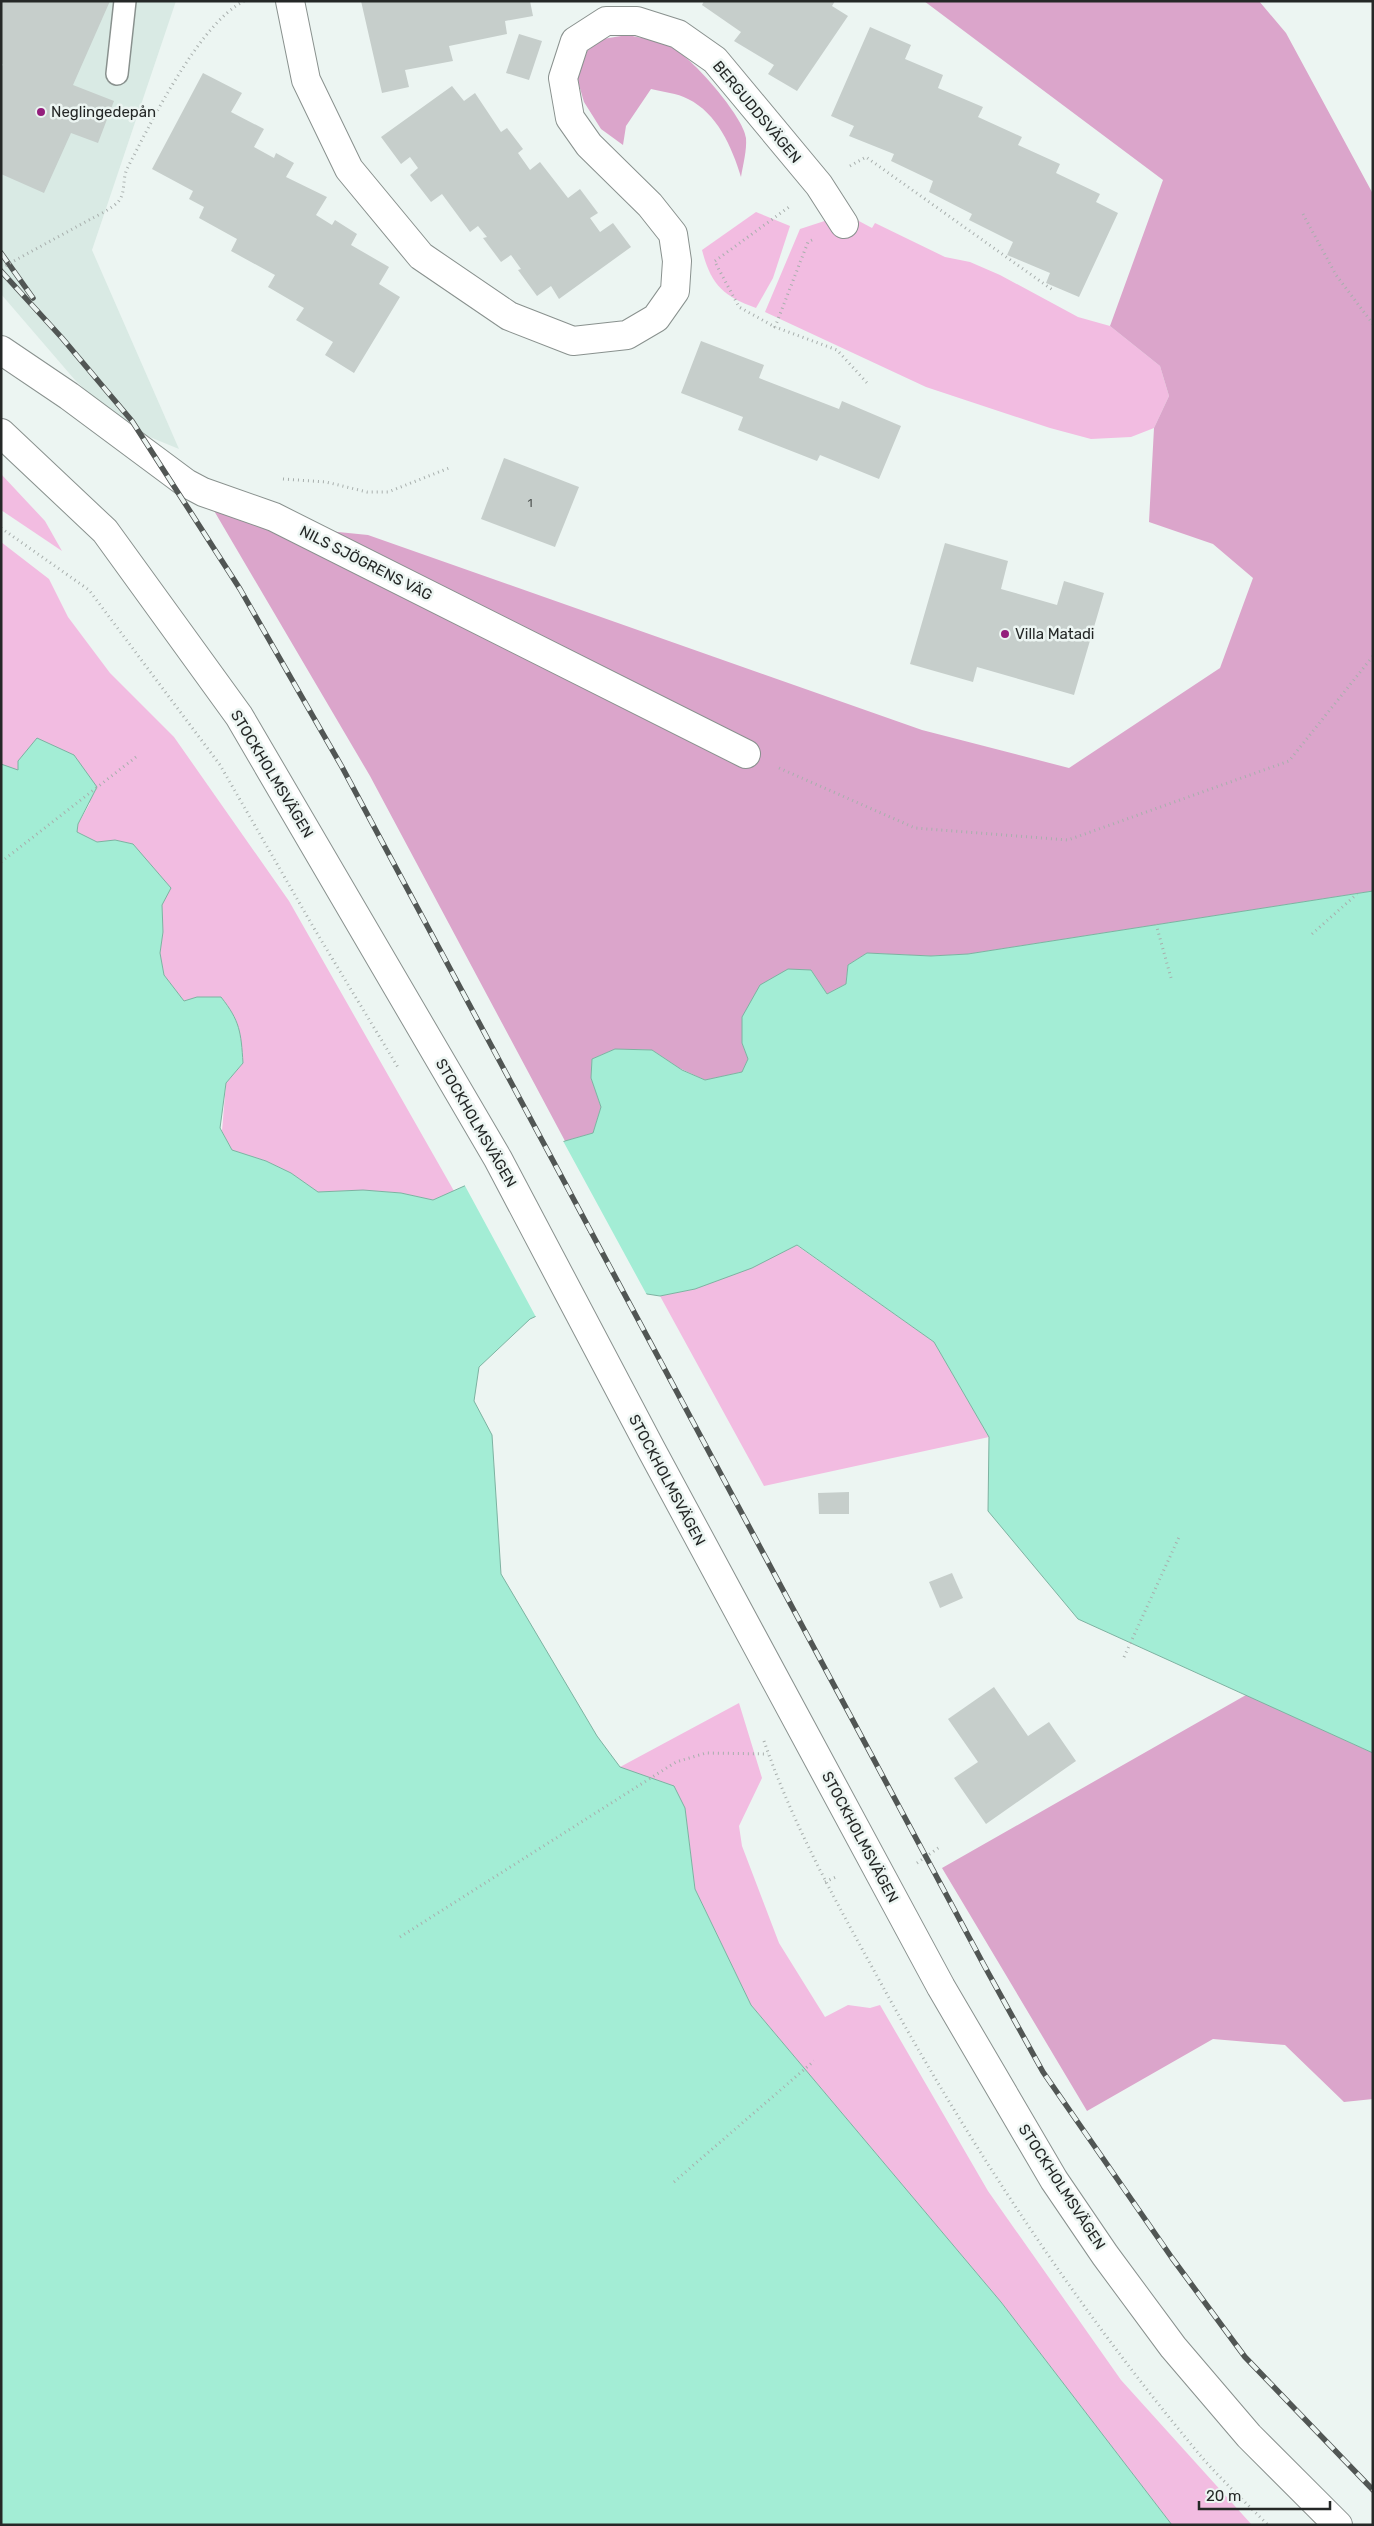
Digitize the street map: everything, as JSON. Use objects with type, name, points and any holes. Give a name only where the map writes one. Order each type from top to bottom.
[{"type":"main road","name":"BERGUDDSVÄGEN","points":[[290,1],[306,80],[349,169],[421,256],[510,316],[573,341],[627,335],[656,318],[675,291],[677,261],[672,234],[650,204],[589,146],[570,118],[563,78],[575,41],[606,21],[638,22],[678,34],[715,60],[819,185],[844,224]]},
{"type":"main road","name":"NILS SJÖGRENS VÄG","points":[[1,350],[69,396],[186,483],[203,492],[274,517],[746,754]]},
{"type":"main road","name":"STOCKHOLMSVÄGEN","points":[[1,434],[105,530],[239,716],[498,1159],[937,1979],[1054,2180],[1105,2255],[1173,2347],[1249,2436],[1338,2525]]},
{"type":"lane","points":[[117,74],[125,1]]},
{"type":"path","points":[[1,268],[89,220],[119,201],[124,189],[125,173],[148,127],[178,75],[213,27],[233,7],[244,1]]},
{"type":"path","points":[[869,385],[837,350],[775,327],[739,307],[714,261],[819,185],[866,157],[1054,291]]},
{"type":"path","points":[[1303,214],[1336,274],[1373,324]]},
{"type":"path","points":[[775,327],[808,242],[844,224]]},
{"type":"path","points":[[280,479],[326,482],[367,492],[388,492],[449,468]]},
{"type":"path","points":[[1,528],[89,590],[214,757],[400,1071]]},
{"type":"path","points":[[746,754],[915,828],[1068,840],[1289,761],[1373,656]]},
{"type":"path","points":[[1,862],[136,757]]},
{"type":"path","points":[[1312,934],[1357,894]]},
{"type":"path","points":[[1156,924],[1172,978]]},
{"type":"path","points":[[1124,1657],[1179,1537]]},
{"type":"path","points":[[400,1937],[676,1762],[706,1753],[768,1754]]},
{"type":"path","points":[[674,2182],[814,2061]]},
{"type":"shaded area","points":[[1,1],[176,1],[92,250],[179,449],[123,426],[75,380],[1,294]]},
{"type":"shaded area","points":[[924,1],[1259,1],[1286,33],[1373,194],[1373,891],[968,954],[931,956],[867,953],[848,965],[846,984],[827,994],[811,970],[742,1043],[748,1059],[742,1072],[705,1080],[679,1068],[652,1050],[615,1049],[592,1059],[591,1078],[601,1107],[593,1133],[565,1141],[370,776],[203,492],[248,523],[368,535],[922,730],[1069,768],[1220,668],[1253,578],[1213,544],[1149,522],[1154,428],[1169,396],[1160,366],[1110,326],[1163,180]]},
{"type":"shaded area","points":[[627,35],[655,41],[671,47],[680,53],[703,74],[727,102],[743,128],[746,138],[741,177],[728,143],[715,122],[698,105],[679,95],[651,89],[626,126],[623,145],[601,129],[584,102],[577,78],[587,51],[603,39]]},
{"type":"shaded area","points":[[756,212],[790,226],[773,278],[756,308],[735,299],[720,288],[714,281],[702,250]]},
{"type":"shaded area","points":[[843,215],[872,228],[875,223],[945,257],[970,262],[1000,275],[1078,317],[1110,326],[1160,366],[1169,396],[1154,428],[1131,437],[1091,439],[1050,428],[926,387],[765,312],[800,229]]},
{"type":"shaded area","points":[[1,474],[45,521],[62,551],[1,510]]},
{"type":"shaded area","points":[[1,542],[49,579],[68,617],[110,673],[174,737],[289,901],[454,1191],[433,1200],[401,1193],[363,1190],[318,1192],[291,1173],[266,1161],[232,1150],[222,1131],[226,1083],[243,1063],[236,1020],[221,997],[197,997],[184,1001],[164,975],[160,953],[163,932],[162,905],[151,867],[133,844],[115,840],[97,842],[77,832],[78,824],[90,803],[1,764]]},
{"type":"shaded area","points":[[37,738],[74,755],[97,787],[78,824],[77,832],[97,842],[115,840],[133,844],[171,888],[162,905],[163,932],[160,953],[164,975],[184,1001],[197,997],[221,997],[236,1020],[240,1035],[243,1063],[226,1083],[220,1128],[232,1150],[266,1161],[291,1173],[318,1192],[363,1190],[401,1193],[433,1200],[565,1141],[593,1133],[601,1107],[591,1078],[592,1059],[615,1049],[652,1050],[682,1070],[705,1080],[742,1072],[748,1059],[742,1043],[742,1017],[760,985],[788,969],[811,970],[827,994],[846,984],[848,965],[867,953],[931,956],[968,954],[1373,891],[1373,1753],[1078,1619],[988,1511],[989,1437],[934,1342],[797,1245],[752,1268],[695,1289],[660,1296],[621,1290],[580,1296],[530,1319],[479,1367],[474,1401],[492,1435],[501,1574],[597,1736],[620,1767],[674,1786],[685,1808],[695,1889],[751,2005],[1001,2302],[1172,2525],[1,2525],[1,764],[18,770],[18,761]]},
{"type":"shaded area","points":[[796,1245],[934,1342],[989,1437],[764,1486],[660,1296],[695,1289]]},
{"type":"shaded area","points":[[1246,1695],[1373,1753],[1373,2099],[1344,2102],[1285,2045],[1213,2039],[1087,2111],[942,1868]]},
{"type":"shaded area","points":[[739,1703],[762,1778],[739,1826],[742,1846],[779,1943],[825,2017],[848,2005],[870,2008],[880,2005],[988,2191],[1121,2380],[1252,2525],[1172,2525],[1001,2302],[751,2005],[695,1889],[685,1808],[620,1767]]},
{"type":"pier","points":[[562,1139],[648,1297],[621,1293],[581,1298],[537,1319],[464,1184]]},
{"type":"building","name":"Neglingedepån","points":[[1,1],[110,1],[73,85],[114,101],[98,143],[71,133],[44,193],[1,174],[1,69],[3,64],[1,64]]},
{"type":"building","points":[[361,1],[530,1],[533,16],[505,21],[507,34],[449,46],[453,61],[405,70],[409,87],[382,93]]},
{"type":"building","points":[[704,1],[835,1],[832,6],[848,16],[797,91],[768,74],[774,65],[734,41],[741,32],[702,5]]},
{"type":"building","points":[[870,27],[911,45],[905,59],[943,75],[938,88],[983,107],[978,117],[1022,137],[1018,145],[1060,164],[1056,173],[1100,194],[1096,202],[1118,213],[1079,297],[1046,283],[1050,273],[1007,255],[1013,242],[969,220],[972,214],[929,192],[933,181],[891,161],[894,154],[849,136],[854,126],[831,116]]},
{"type":"building","points":[[519,34],[542,41],[529,80],[506,73]]},
{"type":"building","points":[[203,73],[242,93],[231,112],[264,129],[254,147],[274,158],[276,153],[294,163],[286,177],[327,197],[316,215],[332,225],[335,220],[357,234],[351,245],[389,267],[379,284],[400,297],[354,373],[325,355],[333,342],[296,320],[304,308],[268,287],[275,275],[231,251],[237,239],[199,218],[204,207],[189,199],[193,191],[152,169]]},
{"type":"building","points":[[452,86],[464,101],[475,93],[501,132],[507,128],[523,149],[518,153],[530,170],[540,162],[568,198],[580,189],[598,213],[590,218],[600,232],[613,223],[631,247],[559,299],[551,286],[537,296],[518,270],[521,269],[511,255],[501,262],[483,238],[487,237],[478,226],[470,232],[442,194],[431,202],[410,175],[418,168],[410,157],[401,164],[381,137]]},
{"type":"building","points":[[701,341],[764,365],[759,378],[839,409],[842,401],[901,426],[879,479],[820,455],[817,461],[738,430],[743,417],[681,393]]},
{"type":"building","points":[[504,458],[579,487],[555,547],[481,519]]},
{"type":"building","name":"Villa Matadi","points":[[945,543],[1008,561],[1001,589],[1057,605],[1064,581],[1104,593],[1074,695],[977,667],[973,682],[910,664]]},
{"type":"building","points":[[849,1492],[849,1514],[819,1514],[818,1493]]},
{"type":"building","points":[[952,1573],[963,1598],[940,1608],[929,1582]]},
{"type":"building","points":[[994,1687],[1028,1736],[1049,1722],[1076,1761],[986,1824],[954,1778],[978,1762],[948,1719]]},
{"type":"railway","points":[[1,253],[33,298]]},
{"type":"railway","points":[[1,271],[62,338],[132,421],[240,589],[342,767],[1043,2072],[1172,2258],[1245,2357],[1373,2490]]},
{"type":"place","name":"Neglingedepån","points":[[41,112]]},
{"type":"place","name":"Villa Matadi","points":[[1005,634]]}]
